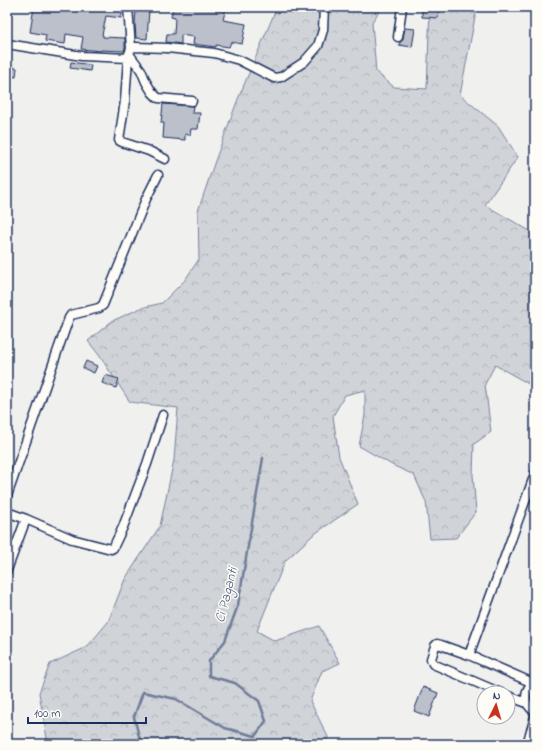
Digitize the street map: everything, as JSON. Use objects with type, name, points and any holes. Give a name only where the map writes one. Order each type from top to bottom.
[{"type":"street","points":[[128,7],[130,53],[125,101],[119,137],[120,141],[149,151],[166,159]]},
{"type":"street","points":[[7,44],[82,56],[130,53],[136,47],[167,48],[214,53],[239,60],[274,78],[281,77],[304,62],[318,46],[324,30],[324,7]]},
{"type":"street","points":[[398,37],[402,7]]},
{"type":"street","points":[[130,53],[142,70],[146,82],[152,92],[158,98],[192,101]]},
{"type":"street","points":[[7,496],[69,318],[71,315],[99,308],[103,305],[146,199],[158,175]]},
{"type":"street","points":[[7,512],[72,539],[111,549],[113,548],[123,527],[163,415]]},
{"type":"street","points":[[469,655],[535,474]]},
{"type":"street","points":[[7,570],[26,519]]},
{"type":"street","points":[[482,685],[433,664],[431,661],[435,646],[437,644],[441,645],[469,655],[534,682],[526,692],[525,696],[529,707],[535,711]]},
{"type":"street","points":[[516,699],[527,703]]},
{"type":"street","points":[[527,744],[535,717]]},
{"type":"green space","points":[[277,7],[382,7],[372,22],[376,72],[394,87],[427,89],[430,7],[477,7],[460,95],[498,126],[518,157],[485,205],[535,234],[535,390],[527,383],[495,365],[485,384],[491,432],[474,444],[473,475],[476,512],[456,538],[430,539],[426,502],[414,475],[392,465],[359,446],[365,415],[365,390],[345,395],[333,416],[339,457],[358,504],[313,535],[285,561],[257,631],[275,641],[319,626],[340,663],[322,671],[310,701],[328,737],[325,744],[48,744],[39,693],[50,664],[87,647],[108,622],[125,579],[160,526],[174,460],[178,408],[130,402],[88,341],[112,321],[141,308],[162,303],[185,280],[199,259],[198,211],[238,99]]},
{"type":"building","points":[[34,7],[123,7],[121,18],[106,16],[102,35],[103,37],[125,38],[124,51],[81,49],[83,37],[66,34],[65,44],[45,41],[46,35],[30,32]]},
{"type":"building","points":[[173,7],[226,8],[223,20],[246,24],[242,44],[231,42],[229,47],[216,45],[216,47],[193,44],[194,37],[181,35],[181,44],[166,42],[167,34],[174,34],[175,18],[171,17]]},
{"type":"building","points":[[422,7],[439,7],[438,18],[422,17]]},
{"type":"building","points":[[136,9],[149,10],[147,39],[136,38]]},
{"type":"building","points":[[405,28],[415,29],[412,47],[399,45],[402,41]]},
{"type":"building","points":[[71,62],[91,65],[90,71],[70,68]]},
{"type":"building","points":[[7,67],[17,68],[16,77],[7,76]]},
{"type":"building","points":[[163,104],[193,106],[192,113],[200,113],[198,129],[191,129],[190,135],[185,134],[185,140],[163,138],[164,123],[161,123]]},
{"type":"building","points":[[86,361],[97,366],[94,373],[83,368]]},
{"type":"building","points":[[105,375],[119,379],[116,388],[102,383]]},
{"type":"building","points":[[423,687],[438,693],[429,717],[414,711]]},
{"type":"waterway","name":"Ci Paganti","points":[[141,744],[134,717],[143,692],[176,699],[225,728],[255,736],[266,721],[259,701],[235,683],[209,676],[209,661],[225,641],[238,605],[263,458]]}]
